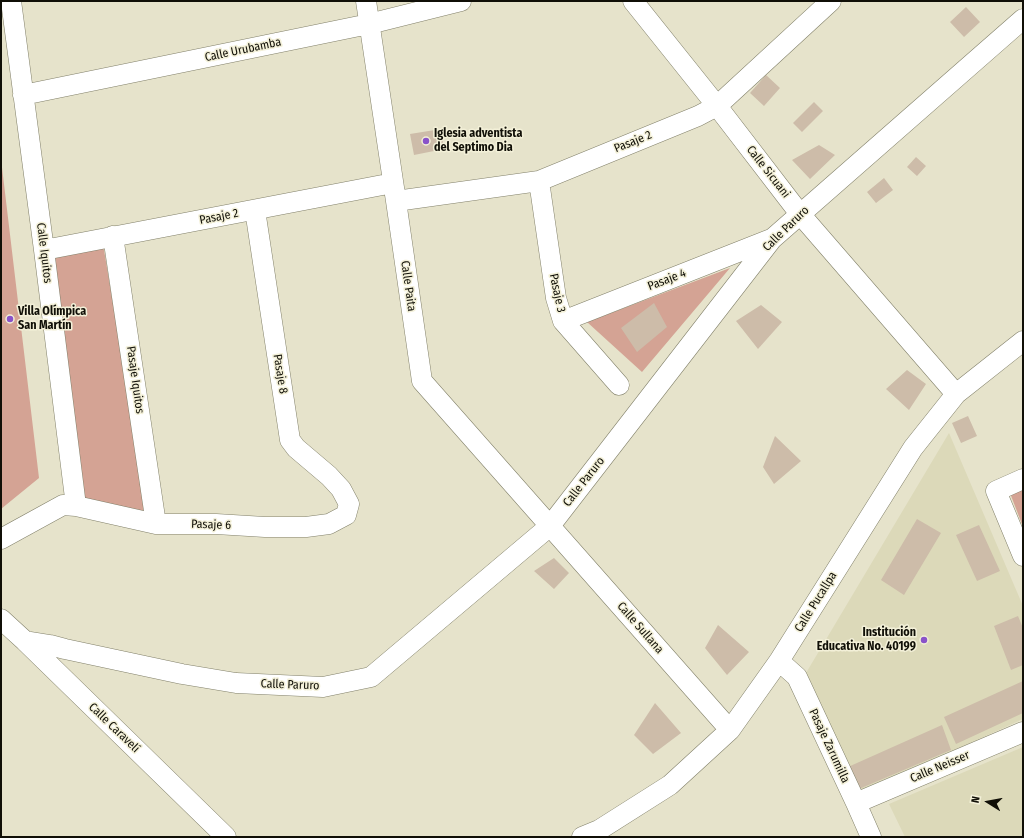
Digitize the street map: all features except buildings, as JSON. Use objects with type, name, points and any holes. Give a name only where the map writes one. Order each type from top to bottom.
[{"type":"street","name":"Calle Iquitos","points":[[11,1],[76,506]]},
{"type":"street","name":"Calle Paita","points":[[366,1],[422,381],[550,526]]},
{"type":"street","name":"Calle Urubamba","points":[[23,96],[369,24],[462,1]]},
{"type":"street","name":"Calle Sicuani","points":[[633,1],[717,106],[800,214],[956,394]]},
{"type":"street","name":"Pasaje 2","points":[[44,250],[255,210],[395,192],[539,181],[698,116],[717,106],[831,1]]},
{"type":"street","name":"Calle Paruro","points":[[25,641],[50,645],[182,674],[236,683],[323,687],[371,677],[550,526],[772,239],[1023,19]]},
{"type":"street","name":"Pasaje 3","points":[[539,181],[556,298],[563,320],[619,384]]},
{"type":"street","name":"Pasaje 8","points":[[255,210],[290,440],[296,448],[329,476],[341,489],[349,504],[346,515]]},
{"type":"street","name":"Pasaje Iquitos","points":[[113,236],[156,524]]},
{"type":"street","name":"Pasaje 4","points":[[563,320],[772,239]]},
{"type":"street","name":"Calle Pucallpa","points":[[582,837],[599,830],[670,785],[730,730],[779,661],[913,448],[956,394],[1023,341]]},
{"type":"street","points":[[1023,479],[996,491],[1023,556]]},
{"type":"street","name":"Pasaje 6","points":[[1,539],[63,505],[76,506],[156,524],[216,524],[306,528],[329,524],[346,515]]},
{"type":"street","name":"Calle Sullana","points":[[550,526],[730,730]]},
{"type":"street","name":"Calle Caravelí","points":[[1,619],[226,837]]},
{"type":"street","name":"Pasaje Zarumilla","points":[[779,661],[797,677],[856,803],[870,837]]},
{"type":"street","name":"Calle Neisser","points":[[856,803],[1023,732]]},
{"type":"shaded area","name":"Villa Olímpica San Martín","points":[[1,159],[39,478],[1,509]]},
{"type":"shaded area","points":[[101,246],[104,250],[149,515],[86,499],[82,490],[52,267],[55,255]]},
{"type":"shaded area","points":[[730,268],[642,372],[587,322]]},
{"type":"shaded area","name":"Institución Educativa No. 40199","points":[[949,433],[1023,606],[1023,719],[858,794],[806,673]]},
{"type":"shaded area","points":[[1023,488],[1023,527],[1010,493]]},
{"type":"shaded area","points":[[1023,747],[1023,837],[905,837],[889,804]]},
{"type":"place","name":"Iglesia adventista del Septimo Dia","points":[[426,141]]},
{"type":"place","name":"Villa Olímpica San Martín","points":[[10,319]]},
{"type":"place","name":"Institución Educativa No. 40199","points":[[924,640]]}]
